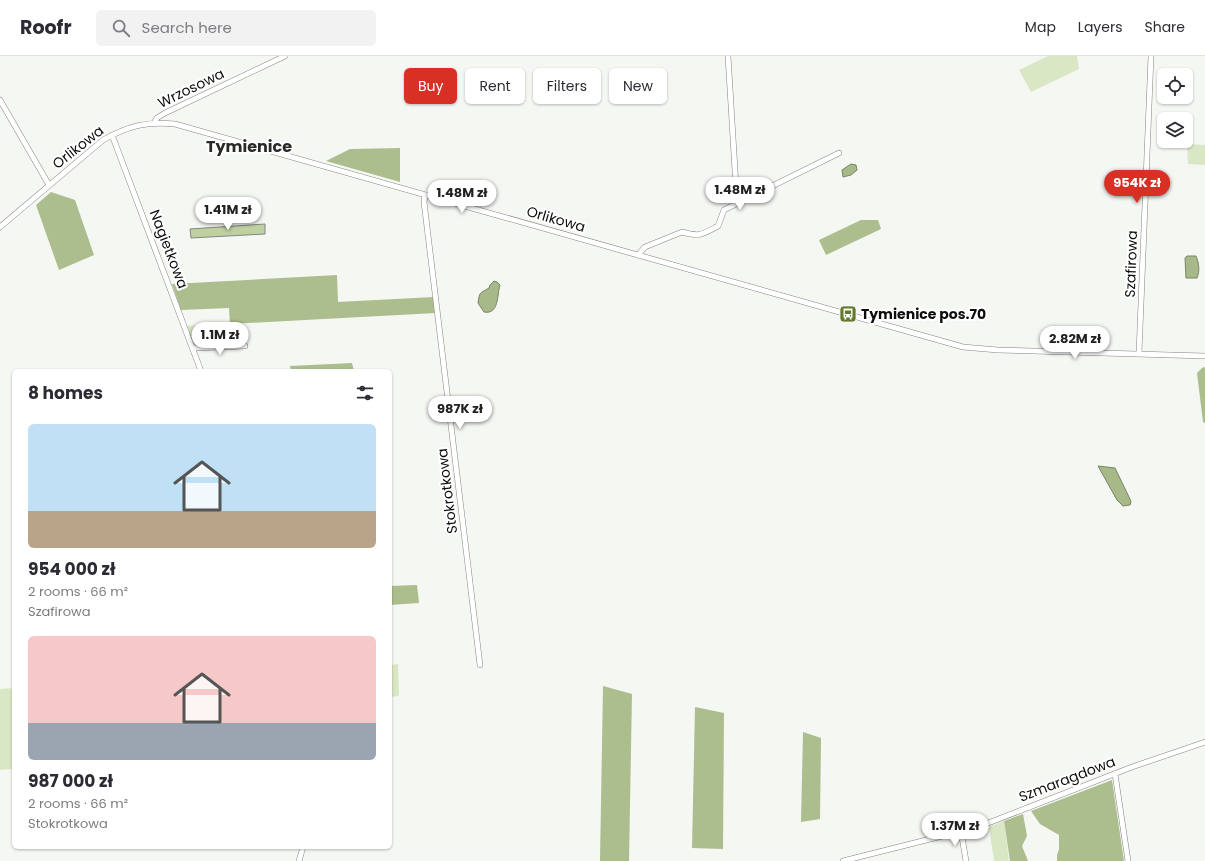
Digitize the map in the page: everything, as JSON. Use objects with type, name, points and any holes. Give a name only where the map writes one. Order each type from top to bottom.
[{"type":"street","name":"Wrzosowa","points":[[154,123],[157,118],[165,113],[285,56]]},
{"type":"street","points":[[728,56],[737,203]]},
{"type":"street","name":"Szafirowa","points":[[1139,353],[1151,56]]},
{"type":"street","points":[[0,100],[49,185]]},
{"type":"street","name":"Orlikowa","points":[[0,227],[90,150],[112,135],[139,125],[154,123],[175,124],[949,343],[978,349],[1205,356]]},
{"type":"street","name":"Nagietkowa","points":[[112,135],[200,369]]},
{"type":"street","points":[[638,254],[645,247],[682,232],[694,236],[702,234],[718,226],[724,210],[840,153]]},
{"type":"street","name":"Stokrotkowa","points":[[425,195],[424,202],[480,665]]},
{"type":"street","points":[[193,348],[245,346]]},
{"type":"street","name":"Szmaragdowa","points":[[843,861],[978,827],[1115,774],[1205,742]]},
{"type":"street","points":[[1115,774],[1128,861]]},
{"type":"street","points":[[961,831],[966,861]]},
{"type":"street","points":[[299,861],[302,849]]},
{"type":"shaded area","points":[[1048,56],[1077,56],[1079,69],[1031,92],[1019,70]]},
{"type":"shaded area","points":[[1193,144],[1205,145],[1205,165],[1188,164],[1187,148],[1193,148]]},
{"type":"shaded area","points":[[400,148],[400,182],[326,161],[350,149]]},
{"type":"shaded area","points":[[851,164],[856,165],[857,170],[851,175],[843,177],[842,170]]},
{"type":"shaded area","points":[[51,192],[75,200],[94,255],[59,270],[36,205]]},
{"type":"shaded area","points":[[861,220],[878,220],[881,229],[826,255],[819,240]]},
{"type":"shaded area","points":[[1187,256],[1196,256],[1199,267],[1197,278],[1186,278],[1185,258]]},
{"type":"shaded area","points":[[337,275],[338,302],[434,297],[436,313],[230,324],[229,308],[181,310],[172,284]]},
{"type":"shaded area","points":[[494,281],[500,285],[495,307],[489,312],[484,312],[478,303],[480,295],[489,288]]},
{"type":"shaded area","points":[[218,324],[218,344],[194,346],[187,326]]},
{"type":"shaded area","points":[[352,363],[354,369],[291,369],[290,366]]},
{"type":"shaded area","points":[[1205,367],[1205,423],[1203,422],[1197,373]]},
{"type":"shaded area","points":[[1098,466],[1115,468],[1129,497],[1131,502],[1130,505],[1123,506],[1117,500]]},
{"type":"shaded area","points":[[417,585],[419,603],[392,605],[392,586]]},
{"type":"shaded area","points":[[398,664],[399,694],[398,696],[392,697],[392,665]]},
{"type":"shaded area","points":[[603,686],[632,694],[629,861],[600,861]]},
{"type":"shaded area","points":[[12,688],[12,769],[0,770],[0,689]]},
{"type":"shaded area","points":[[695,707],[724,713],[723,849],[692,848]]},
{"type":"shaded area","points":[[803,732],[821,738],[820,819],[801,822]]},
{"type":"shaded area","points":[[1112,780],[1124,861],[1057,861],[1059,835],[1040,824],[1031,811]]},
{"type":"shaded area","points":[[1023,814],[1027,836],[1022,846],[1028,861],[1010,861],[1004,821]]},
{"type":"shaded area","points":[[1004,821],[1009,861],[994,861],[989,827]]},
{"type":"building","points":[[265,224],[265,234],[191,238],[190,229]]},
{"type":"place","name":"Tymienice pos.70","points":[[848,314]]},
{"type":"district","name":"Tymienice","points":[[249,146]]}]
